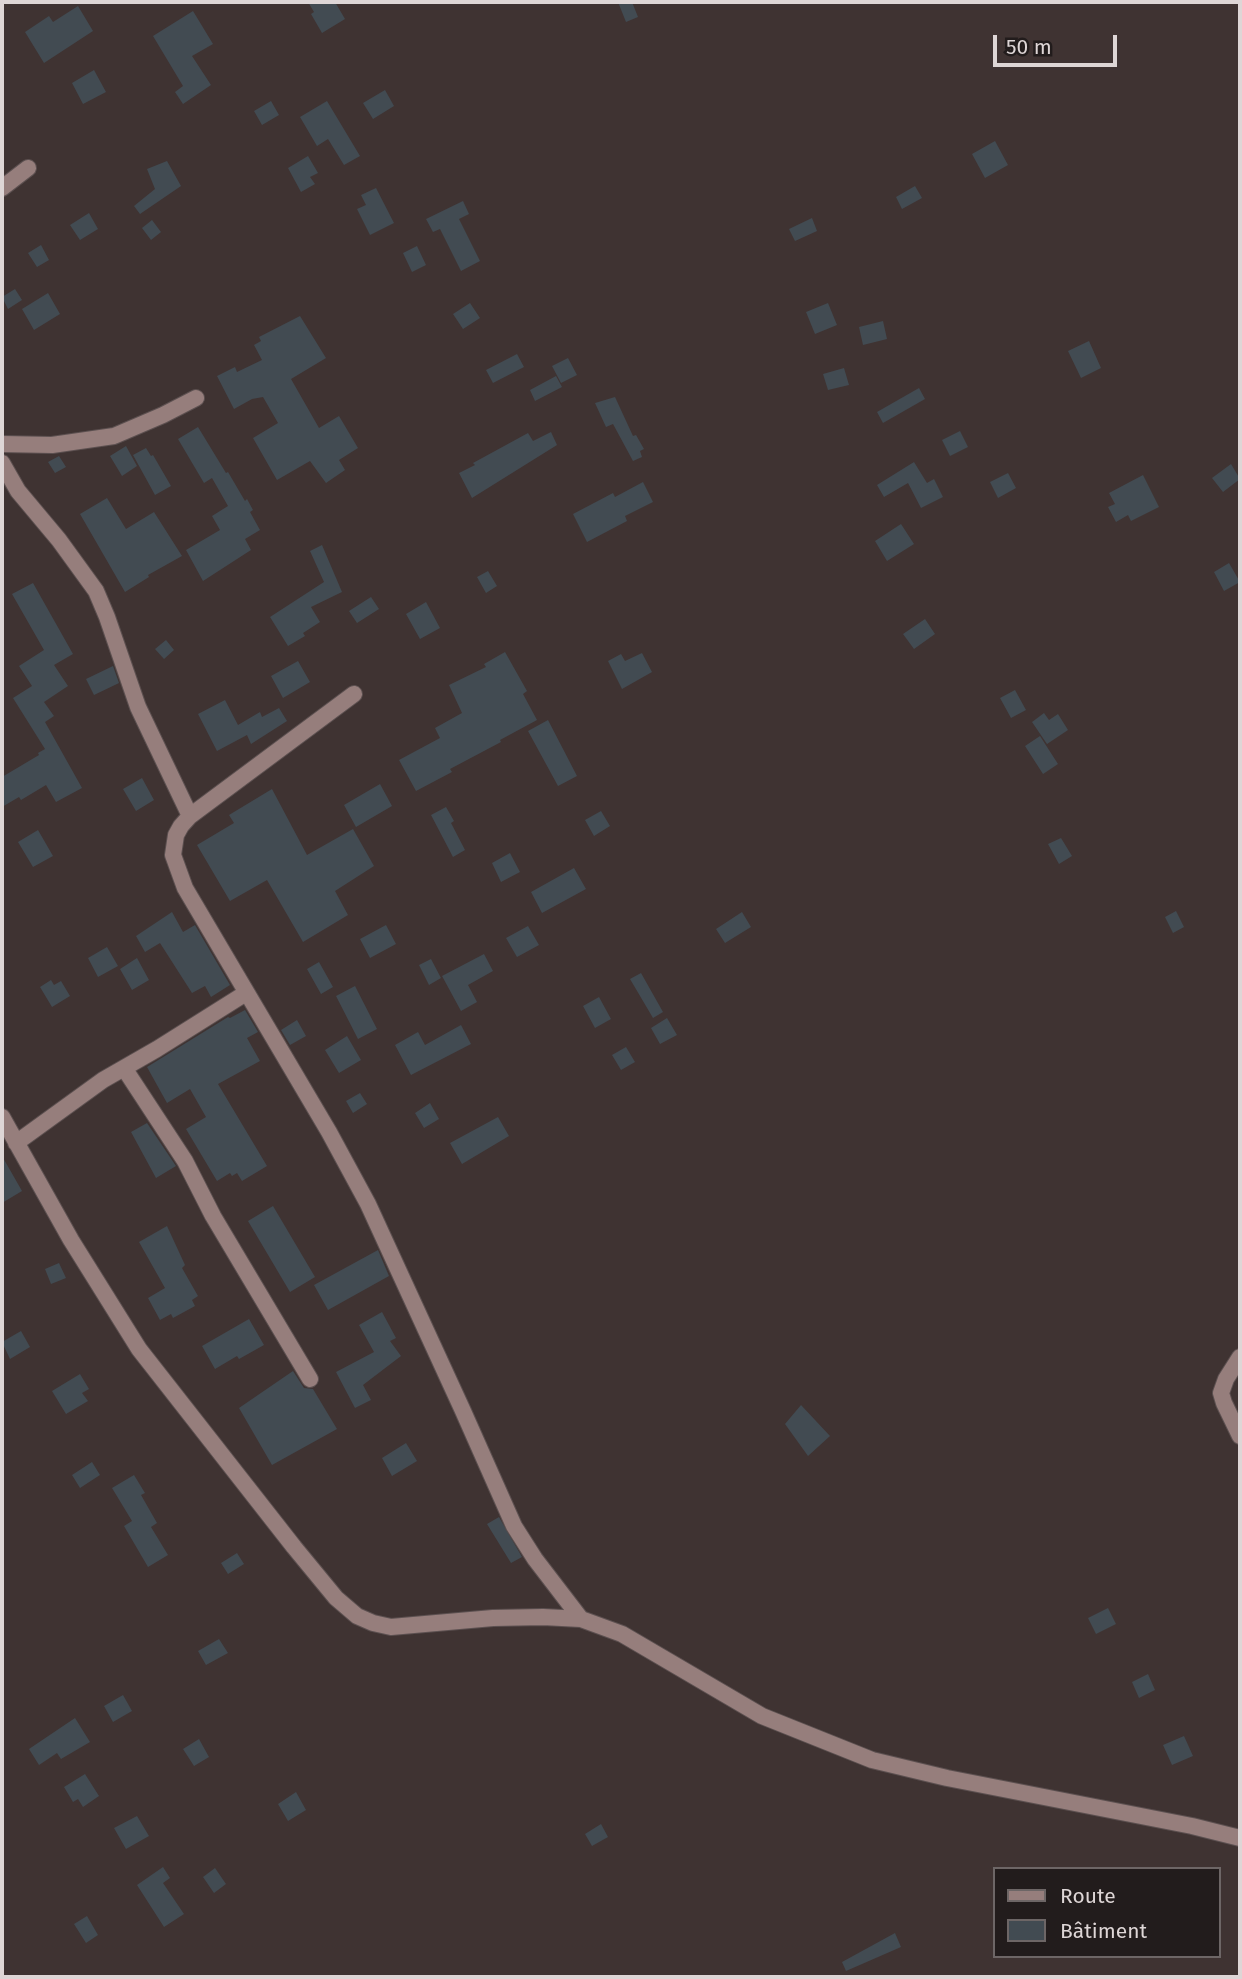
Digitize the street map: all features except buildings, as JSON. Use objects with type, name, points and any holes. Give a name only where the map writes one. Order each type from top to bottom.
[{"type":"street","points":[[2,188],[28,169]]},
{"type":"street","points":[[2,444],[52,445],[114,436],[197,398]]},
{"type":"street","points":[[2,463],[18,491],[59,540],[96,591],[138,707],[190,816]]},
{"type":"street","points":[[354,694],[190,816],[181,826],[173,846],[177,870],[368,1204],[514,1527],[581,1619]]},
{"type":"street","points":[[16,1143],[75,1098],[246,993]]},
{"type":"street","points":[[124,1068],[178,1150],[213,1216],[310,1379]]},
{"type":"street","points":[[2,1117],[71,1240],[139,1349],[336,1598],[365,1619],[391,1627],[493,1618],[581,1619],[622,1634],[762,1717],[872,1760],[1240,1838]]},
{"type":"street","points":[[1240,1357],[1226,1379],[1221,1393],[1240,1436]]}]
